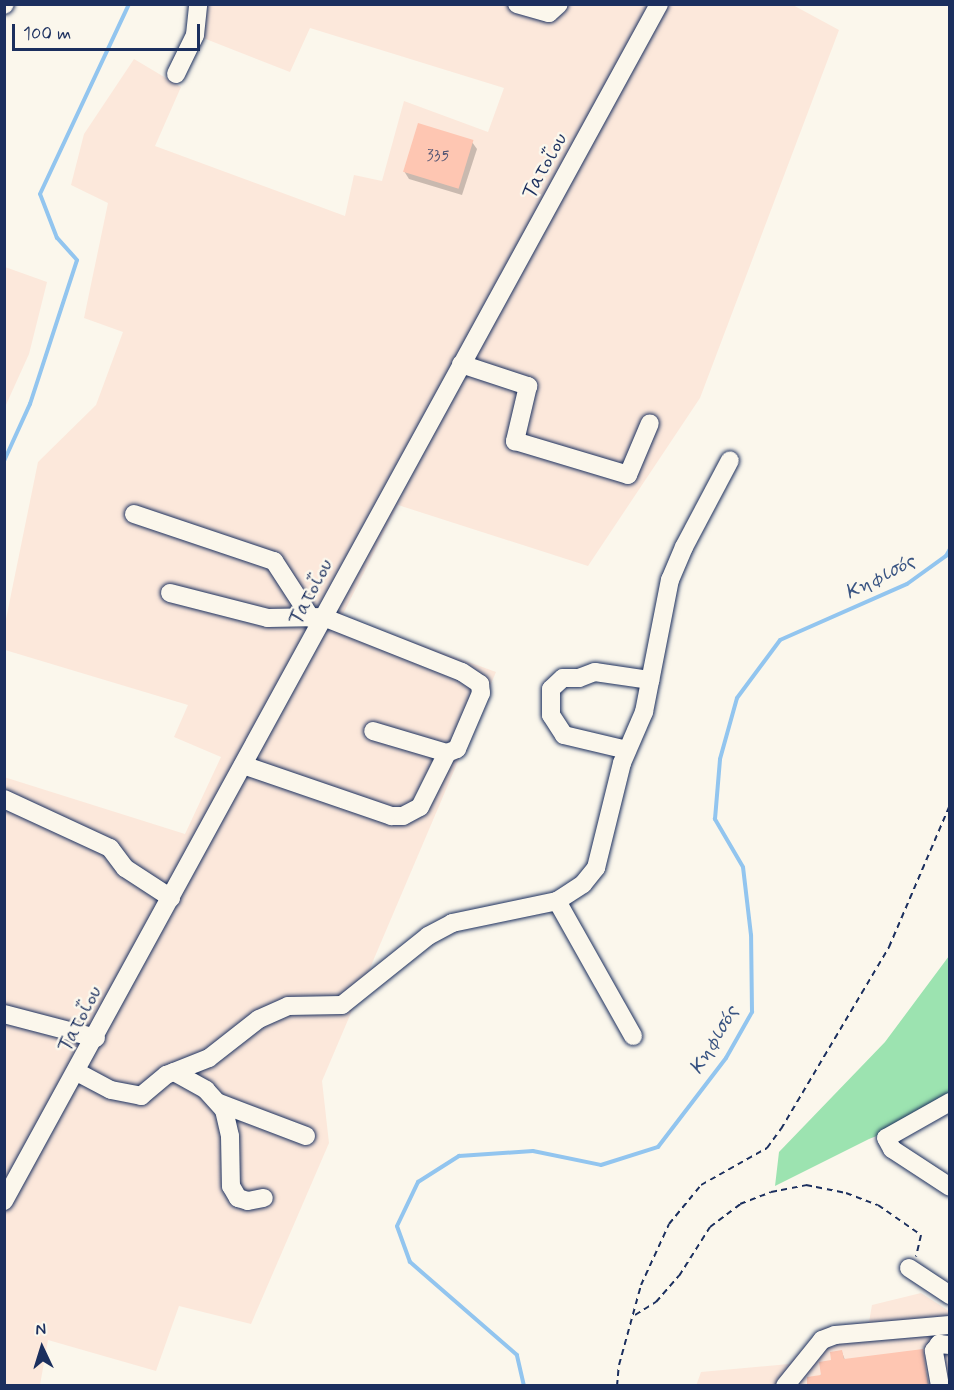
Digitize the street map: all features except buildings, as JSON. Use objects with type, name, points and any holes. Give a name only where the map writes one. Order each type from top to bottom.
[{"type":"street","points":[[176,74],[195,35],[198,4]]},
{"type":"street","points":[[517,4],[549,13],[559,4]]},
{"type":"street","name":"Τατοΐου","points":[[4,1201],[96,1038],[243,765],[317,617],[461,364],[659,4]]},
{"type":"street","points":[[461,364],[528,386],[515,441],[628,475],[650,423]]},
{"type":"street","points":[[77,1072],[134,1097],[141,1096],[174,1072],[209,1058],[259,1019],[288,1006],[342,1005],[428,936],[452,923],[557,902],[583,884],[596,868],[627,750],[635,739],[650,680],[670,580],[684,547],[730,460]]},
{"type":"street","points":[[134,514],[274,561],[317,617]]},
{"type":"street","points":[[170,593],[268,618],[317,617],[477,680],[481,693],[457,749],[447,753],[373,731]]},
{"type":"street","points":[[627,750],[564,735],[551,715],[551,689],[563,678],[579,678],[595,672],[650,680]]},
{"type":"street","points":[[243,765],[391,816],[403,816],[420,807],[447,753]]},
{"type":"street","points":[[4,799],[110,848],[125,868],[171,898]]},
{"type":"street","points":[[557,902],[633,1036]]},
{"type":"street","points":[[4,1014],[96,1038]]},
{"type":"street","points":[[174,1072],[206,1090],[219,1103],[228,1118],[231,1186],[238,1198],[248,1201],[264,1198]]},
{"type":"street","points":[[950,1102],[891,1133],[886,1138],[892,1149],[950,1186]]},
{"type":"street","points":[[219,1103],[306,1136]]},
{"type":"street","points":[[909,1269],[950,1295]]},
{"type":"street","points":[[785,1386],[799,1378],[822,1340],[835,1335],[950,1325]]},
{"type":"street","points":[[943,1379],[934,1352],[939,1344],[950,1345]]},
{"type":"path","points":[[617,1386],[619,1365],[635,1315],[641,1285],[669,1224],[701,1185],[767,1148],[782,1129],[888,947],[950,805]]},
{"type":"path","points":[[635,1315],[656,1302],[678,1276],[710,1227],[740,1203],[771,1192],[806,1185],[846,1193],[905,1220],[921,1235],[919,1250],[909,1269]]},
{"type":"shaded area","points":[[791,4],[839,30],[700,398],[588,566],[398,505],[342,616],[496,672],[322,1081],[329,1143],[251,1324],[179,1306],[156,1371],[48,1340],[40,1385],[5,1385],[4,777],[185,834],[221,757],[174,737],[188,705],[5,650],[5,624],[38,462],[96,405],[123,332],[84,318],[108,203],[71,185],[84,134],[134,59],[181,87],[155,146],[345,216],[354,175],[382,181],[404,101],[488,132],[504,88],[310,28],[290,72],[188,32],[191,5]]},
{"type":"shaded area","points":[[5,267],[47,282],[29,354],[5,407]]},
{"type":"shaded area","points":[[921,1293],[949,1311],[949,1385],[696,1386],[701,1372],[789,1364],[823,1328],[869,1322],[872,1305]]},
{"type":"green space","points":[[949,956],[949,1107],[869,1139],[775,1186],[779,1152],[885,1042]]},
{"type":"waterway","points":[[4,461],[30,404],[77,260],[57,238],[40,194],[129,4]]},
{"type":"waterway","name":"Κηφισός","points":[[524,1386],[517,1355],[410,1262],[397,1226],[418,1182],[459,1156],[533,1151],[601,1165],[658,1147],[726,1058],[752,1012],[751,935],[743,867],[715,819],[720,759],[737,698],[780,640],[907,584],[946,556],[950,549]]}]
